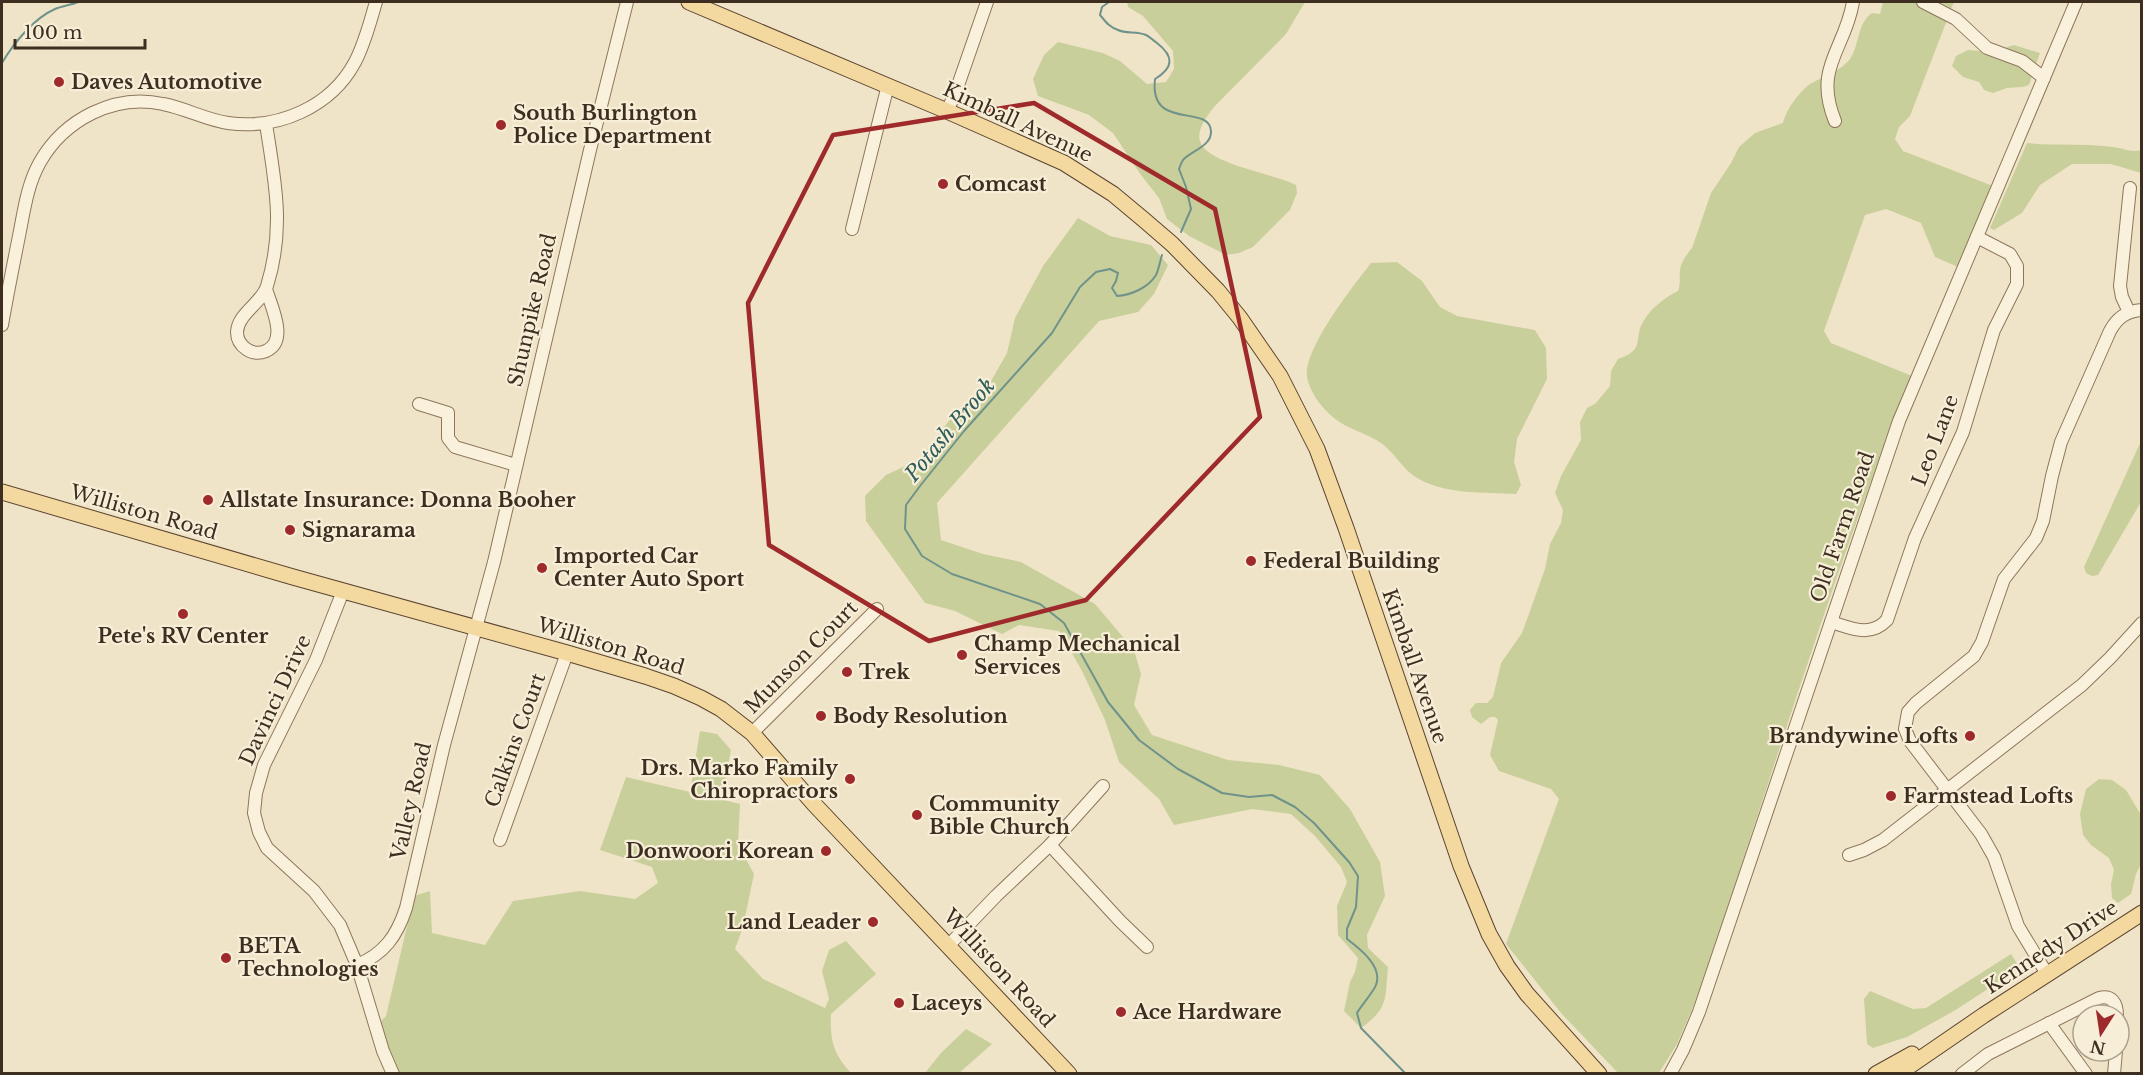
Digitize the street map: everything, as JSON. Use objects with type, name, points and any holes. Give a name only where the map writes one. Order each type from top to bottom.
[{"type":"main road","name":"Kimball Avenue","points":[[689,2],[1064,163],[1113,194],[1196,267],[1226,300],[1261,346],[1297,407],[1327,475],[1461,866],[1481,918],[1497,951],[1527,994],[1599,1074]]},
{"type":"main road","name":"Williston Road","points":[[2,492],[343,591],[567,652],[645,676],[688,692],[721,709],[752,733],[814,804],[1069,1074]]},
{"type":"main road","name":"Kennedy Drive","points":[[1898,1074],[1984,1015],[2142,913]]},
{"type":"main road","name":"Kennedy Drive","points":[[1876,1074],[1984,1015]]},
{"type":"street","points":[[2,326],[31,182],[45,154],[70,127],[99,109],[138,101],[161,103],[226,123],[266,124],[302,112],[325,98],[351,70],[360,52],[376,2]]},
{"type":"street","name":"Shunpike Road","points":[[476,627],[494,562],[592,141],[627,2]]},
{"type":"street","points":[[947,111],[987,2]]},
{"type":"street","points":[[1923,2],[1956,19],[1987,48],[2022,61],[2044,78]]},
{"type":"street","name":"Old Farm Road","points":[[1670,1074],[1699,1011],[1899,421],[2076,2]]},
{"type":"street","points":[[1835,121],[1826,87],[1833,56],[1854,5]]},
{"type":"street","points":[[852,229],[888,86]]},
{"type":"street","points":[[266,124],[276,189],[278,220],[266,289],[277,326],[277,339],[270,349],[253,352],[246,349],[240,342],[237,330],[240,322],[266,289]]},
{"type":"street","points":[[2047,974],[2018,926],[1994,857],[1981,834],[1910,741],[1905,729],[1908,712],[1916,703],[1966,664],[1976,653],[2004,579],[2031,546],[2040,530],[2061,442],[2105,341],[2118,319],[2135,311],[2122,297],[2120,286],[2130,188]]},
{"type":"street","name":"Leo Lane","points":[[1831,621],[1863,631],[1876,628],[1887,620],[1912,546],[1956,449],[1989,343],[2018,279],[2017,266],[2010,254],[1977,237]]},
{"type":"street","points":[[419,404],[447,413],[448,438],[455,447],[516,465]]},
{"type":"street","name":"Davinci Drive","points":[[343,591],[316,660],[264,765],[256,793],[254,813],[259,832],[267,848],[314,891],[333,914],[345,936],[357,965],[382,1051],[393,1074]]},
{"type":"street","name":"Munson Court","points":[[752,733],[877,609]]},
{"type":"street","points":[[1849,855],[1884,840],[2082,685],[2142,623]]},
{"type":"street","name":"Valley Road","points":[[357,965],[384,949],[392,940],[402,920],[444,745],[476,627]]},
{"type":"street","name":"Calkins Court","points":[[500,840],[567,652]]},
{"type":"street","points":[[949,945],[1050,845],[1103,786]]},
{"type":"street","points":[[1050,845],[1147,947]]},
{"type":"street","points":[[2091,1003],[2103,997],[2109,998],[2114,1003]]},
{"type":"street","points":[[1962,1074],[1988,1054],[2071,1012]]},
{"type":"street","points":[[2049,1023],[2086,1074]]},
{"type":"highlighted area","points":[[1034,103],[1215,209],[1260,417],[1086,600],[929,641],[769,545],[748,303],[833,135]]},
{"type":"green space","points":[[1127,2],[1305,2],[1286,34],[1214,107],[1200,132],[1200,141],[1205,149],[1215,156],[1243,168],[1296,185],[1297,193],[1290,210],[1253,247],[1226,255],[1189,236],[1167,219],[1159,198],[1113,133],[1089,115],[1038,96],[1033,79],[1044,55],[1058,42],[1103,53],[1120,61],[1147,84],[1166,82],[1174,69],[1173,51],[1143,16],[1128,7]]},
{"type":"green space","points":[[1883,2],[1954,2],[1910,116],[1899,127],[1895,139],[1903,151],[1993,186],[1958,267],[1935,257],[1921,223],[1886,209],[1865,215],[1824,331],[1831,343],[1912,376],[1826,608],[1696,1000],[1677,1044],[1659,1073],[1618,1073],[1561,1013],[1506,944],[1559,799],[1551,789],[1499,771],[1490,755],[1498,720],[1490,717],[1481,724],[1472,717],[1470,710],[1476,703],[1487,703],[1493,697],[1501,663],[1522,633],[1545,569],[1550,544],[1561,523],[1563,510],[1555,493],[1561,476],[1581,440],[1580,422],[1587,408],[1595,404],[1610,386],[1611,371],[1618,359],[1627,356],[1636,348],[1640,328],[1646,317],[1658,304],[1678,291],[1682,264],[1692,248],[1711,193],[1739,147],[1755,133],[1783,123],[1797,96],[1806,87],[1836,71],[1850,59],[1864,22],[1872,13],[1880,14]]},
{"type":"green space","points":[[2014,45],[2040,53],[2029,85],[2007,88],[1993,93],[1984,90],[1979,82],[1963,77],[1952,66],[1956,56],[1968,50],[1991,52]]},
{"type":"green space","points":[[2027,143],[2092,145],[2131,151],[2141,150],[2141,173],[2111,164],[2072,164],[2040,185],[2022,213],[1994,230],[1990,228]]},
{"type":"green space","points":[[1078,218],[1110,236],[1151,245],[1168,265],[1154,294],[1138,312],[1099,321],[937,503],[941,540],[983,554],[1021,562],[1095,604],[1134,650],[1141,674],[1134,705],[1152,735],[1228,760],[1279,765],[1320,775],[1350,809],[1380,862],[1385,896],[1367,935],[1368,948],[1388,967],[1386,995],[1377,1015],[1361,1028],[1344,1011],[1358,958],[1338,935],[1337,906],[1347,882],[1341,867],[1315,836],[1291,814],[1252,809],[1174,825],[1159,799],[1119,762],[1105,720],[1081,669],[1059,631],[1019,625],[1002,634],[955,611],[925,603],[866,521],[865,496],[886,475],[920,459],[954,414],[982,397],[1007,353],[1015,318],[1043,266]]},
{"type":"green space","points":[[1397,262],[1422,281],[1440,307],[1457,316],[1535,330],[1546,348],[1547,379],[1517,439],[1514,462],[1521,485],[1516,494],[1450,490],[1425,482],[1409,472],[1383,444],[1334,418],[1313,394],[1308,383],[1308,365],[1313,350],[1331,318],[1371,263]]},
{"type":"green space","points":[[2141,441],[2141,502],[2098,575],[2092,576],[2086,573],[2084,567]]},
{"type":"green space","points":[[700,731],[717,734],[731,750],[724,787],[724,800],[740,804],[738,844],[754,874],[743,927],[735,949],[763,979],[825,1008],[829,999],[822,971],[829,950],[846,941],[876,974],[831,1014],[831,1032],[836,1053],[851,1073],[399,1073],[391,1059],[380,1022],[386,1016],[414,896],[430,891],[432,933],[485,945],[513,901],[580,891],[635,899],[658,883],[652,867],[600,850],[626,777],[690,792]]},
{"type":"green space","points":[[2099,779],[2112,780],[2126,790],[2141,815],[2141,864],[2131,894],[2118,903],[2112,898],[2111,884],[2114,870],[2109,858],[2091,845],[2083,835],[2080,814],[2086,789]]},
{"type":"green space","points":[[2011,954],[2020,968],[1954,1011],[1907,1037],[1873,1048],[1867,1044],[1864,999],[1870,991],[1913,1009],[1926,1008]]},
{"type":"green space","points":[[966,1029],[992,1044],[959,1073],[925,1073],[941,1053]]},
{"type":"waterway","points":[[2,63],[18,40],[39,19],[55,9],[78,2]]},
{"type":"waterway","name":"Potash Brook","points":[[1109,2],[1102,7],[1100,15],[1108,24],[1121,31],[1146,35],[1167,53],[1170,62],[1165,71],[1155,79],[1156,95],[1161,106],[1170,111],[1201,119],[1208,123],[1211,131],[1208,141],[1183,160],[1179,169],[1191,209],[1181,232]]},
{"type":"waterway","name":"Potash Brook","points":[[1162,255],[1153,280],[1128,294],[1117,296],[1112,288],[1118,273],[1110,269],[1096,272],[1080,287],[1052,333],[964,431],[906,505],[905,529],[922,556],[952,574],[1040,604],[1064,623],[1108,702],[1139,740],[1178,769],[1222,793],[1249,797],[1272,795],[1295,807],[1314,823],[1349,862],[1358,876],[1356,907],[1347,929],[1347,939],[1369,959],[1377,978],[1375,988],[1357,1013],[1361,1028],[1406,1074]]},
{"type":"place","name":"Daves Automotive","points":[[59,82]]},
{"type":"place","name":"South Burlington Police Department","points":[[501,125]]},
{"type":"place","name":"Comcast","points":[[943,184]]},
{"type":"place","name":"Allstate Insurance: Donna Booher","points":[[208,500]]},
{"type":"place","name":"Signarama","points":[[290,530]]},
{"type":"place","name":"Federal Building","points":[[1251,561]]},
{"type":"place","name":"Imported Car Center Auto Sport","points":[[542,568]]},
{"type":"place","name":"Pete's RV Center","points":[[183,614]]},
{"type":"place","name":"Champ Mechanical Services","points":[[962,655]]},
{"type":"place","name":"Trek","points":[[847,672]]},
{"type":"place","name":"Body Resolution","points":[[821,716]]},
{"type":"place","name":"Brandywine Lofts","points":[[1970,736]]},
{"type":"place","name":"Drs. Marko Family Chiropractors","points":[[850,779]]},
{"type":"place","name":"Farmstead Lofts","points":[[1891,796]]},
{"type":"place","name":"Community Bible Church","points":[[917,815]]},
{"type":"place","name":"Donwoori Korean","points":[[826,851]]},
{"type":"place","name":"Land Leader","points":[[873,922]]},
{"type":"place","name":"BETA Technologies","points":[[226,958]]},
{"type":"place","name":"Laceys","points":[[899,1003]]},
{"type":"place","name":"Ace Hardware","points":[[1121,1012]]}]
